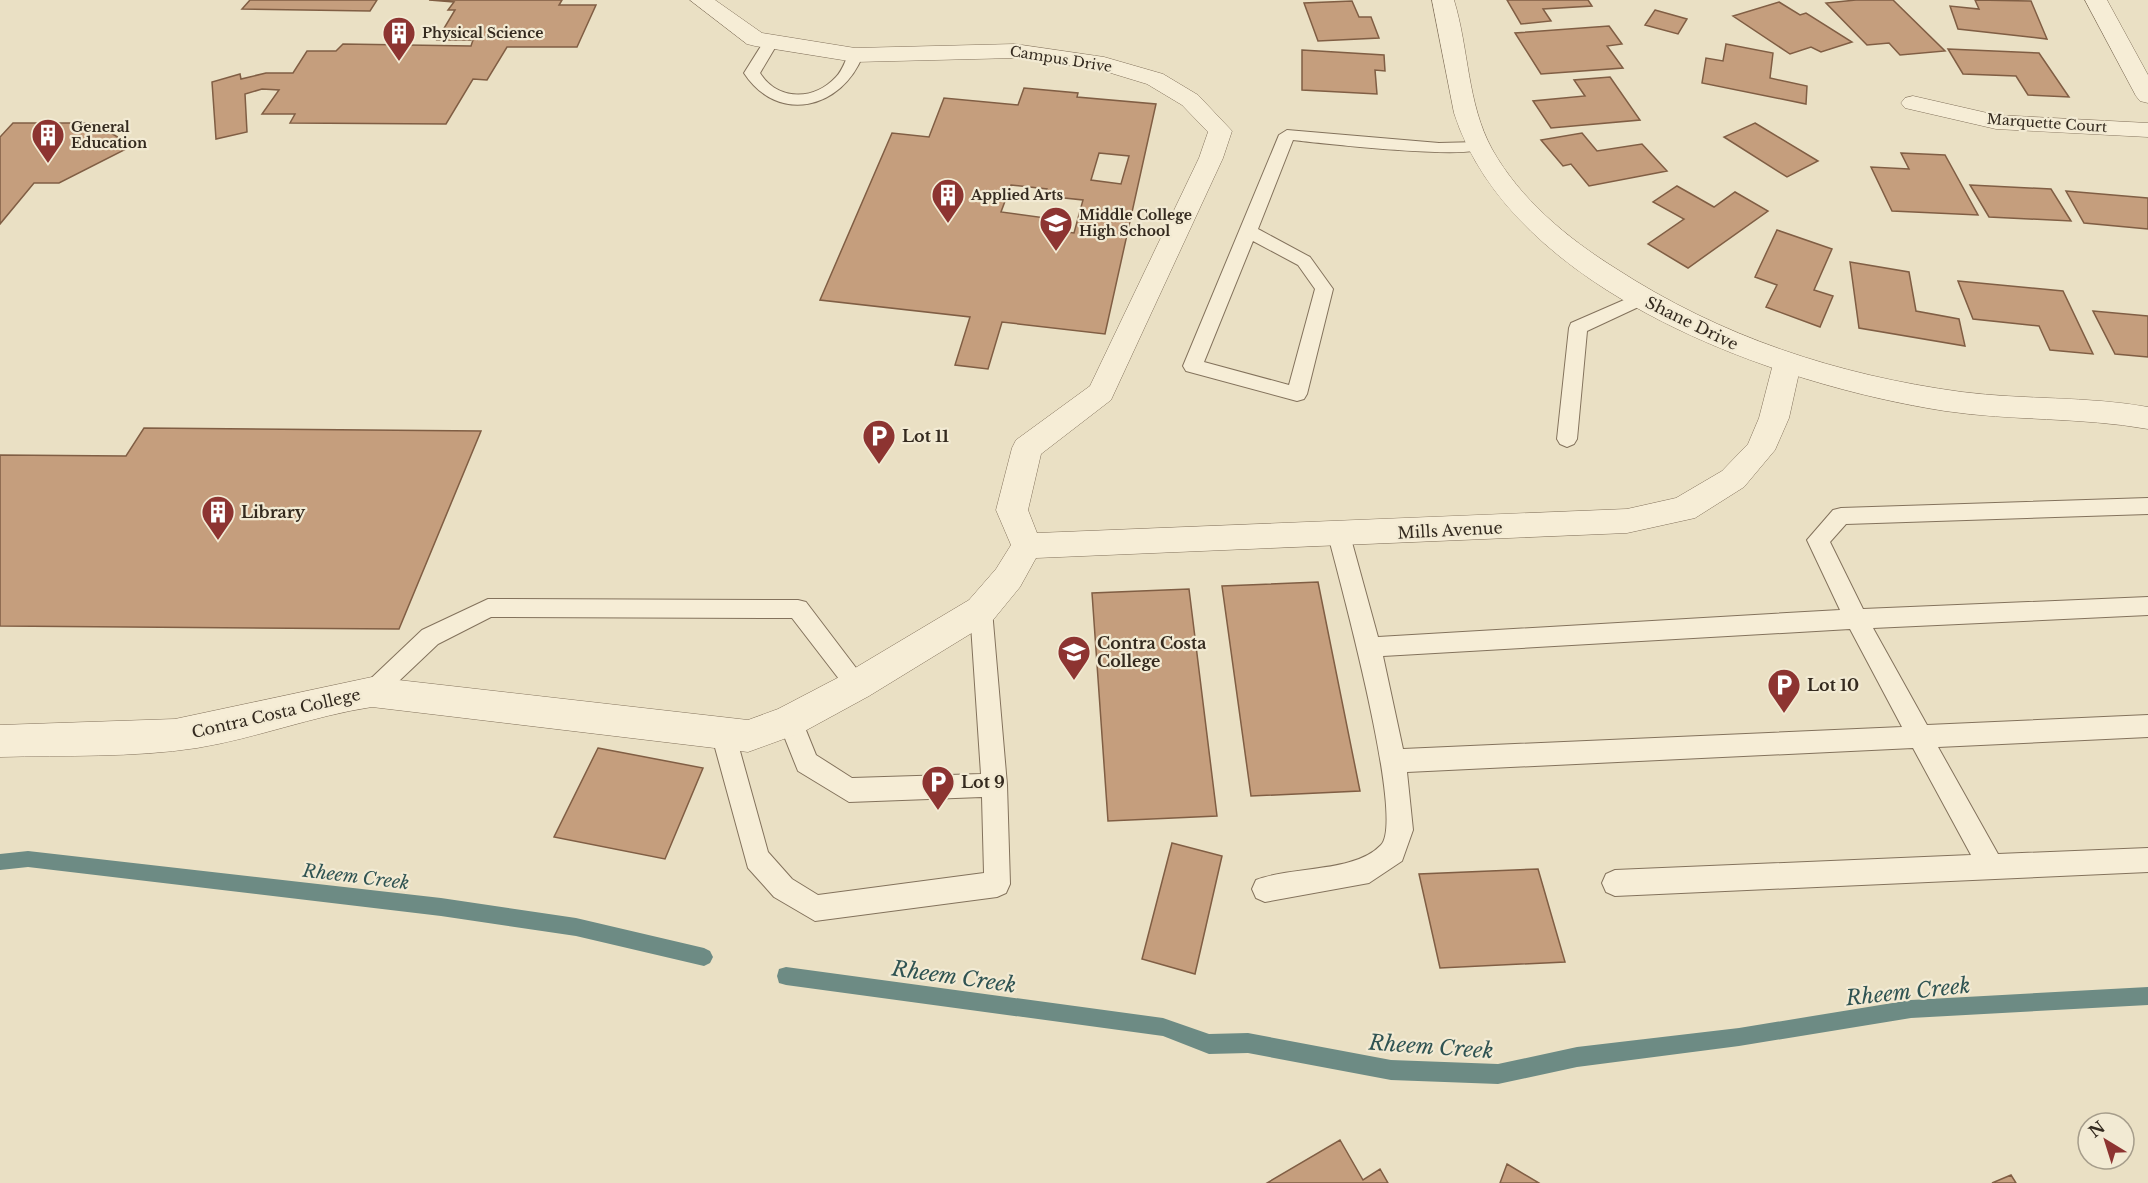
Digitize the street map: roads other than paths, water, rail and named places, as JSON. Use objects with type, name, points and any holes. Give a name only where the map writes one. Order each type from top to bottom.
[{"type":"street","name":"Campus Drive","points":[[701,0],[755,39],[855,55],[1015,51],[1104,64],[1155,79],[1190,100],[1220,132],[1211,158],[1101,393],[1027,448],[1012,510],[1027,546]]},
{"type":"street","name":"Shane Drive","points":[[1443,0],[1448,13],[1459,83],[1478,147],[1499,181],[1529,214],[1569,249],[1640,298],[1723,341],[1787,364],[1860,385],[1945,400],[2120,413],[2148,418]]},
{"type":"street","points":[[2096,0],[2148,96]]},
{"type":"street","name":"Marquette Court","points":[[1912,103],[1996,122],[2148,130]]},
{"type":"street","name":"Mills Avenue","points":[[1027,546],[1339,535],[1627,521],[1684,509],[1733,479],[1760,450],[1774,418],[1787,364]]},
{"type":"street","name":"Contra Costa College","points":[[0,741],[175,735],[232,724],[342,695],[372,692],[748,736],[790,721],[856,685],[981,610],[1008,579],[1027,546]]},
{"type":"lane","points":[[771,41],[752,73],[767,94],[783,100],[803,99],[825,92],[840,82],[849,72],[855,55]]},
{"type":"lane","points":[[1248,231],[1304,261],[1324,289],[1297,394],[1193,366],[1287,135],[1439,148],[1478,147]]},
{"type":"lane","points":[[1567,439],[1578,328],[1640,298]]},
{"type":"lane","points":[[1991,867],[1856,620],[1818,540],[1841,516],[2148,506]]},
{"type":"lane","points":[[1265,889],[1369,870],[1393,852],[1400,830],[1393,761],[1369,647],[1339,535]]},
{"type":"lane","points":[[1369,647],[2148,606]]},
{"type":"lane","points":[[372,692],[430,637],[488,608],[798,609],[856,685]]},
{"type":"lane","points":[[723,733],[757,859],[783,888],[815,908],[997,884],[994,785],[981,610]]},
{"type":"lane","points":[[790,721],[807,763],[849,790],[994,785]]},
{"type":"lane","points":[[1393,761],[2148,726]]},
{"type":"lane","points":[[1615,883],[2148,860]]},
{"type":"waterway","name":"Rheem Creek","points":[[0,862],[28,859],[441,907],[576,927],[704,957]]},
{"type":"waterway","name":"Rheem Creek","points":[[786,976],[1163,1027],[1209,1044],[1248,1043],[1391,1070],[1498,1074],[1577,1057],[1739,1037],[1911,1009],[2148,996]]},
{"type":"place","name":"Physical Science","points":[[399,62]]},
{"type":"place","name":"General Education","points":[[48,164]]},
{"type":"place","name":"Applied Arts","points":[[948,224]]},
{"type":"place","name":"Middle College High School","points":[[1056,252]]},
{"type":"place","name":"Lot 11","points":[[879,465]]},
{"type":"place","name":"Library","points":[[218,541]]},
{"type":"place","name":"Contra Costa College","points":[[1074,681]]},
{"type":"place","name":"Lot 10","points":[[1784,714]]},
{"type":"place","name":"Lot 9","points":[[938,811]]}]
